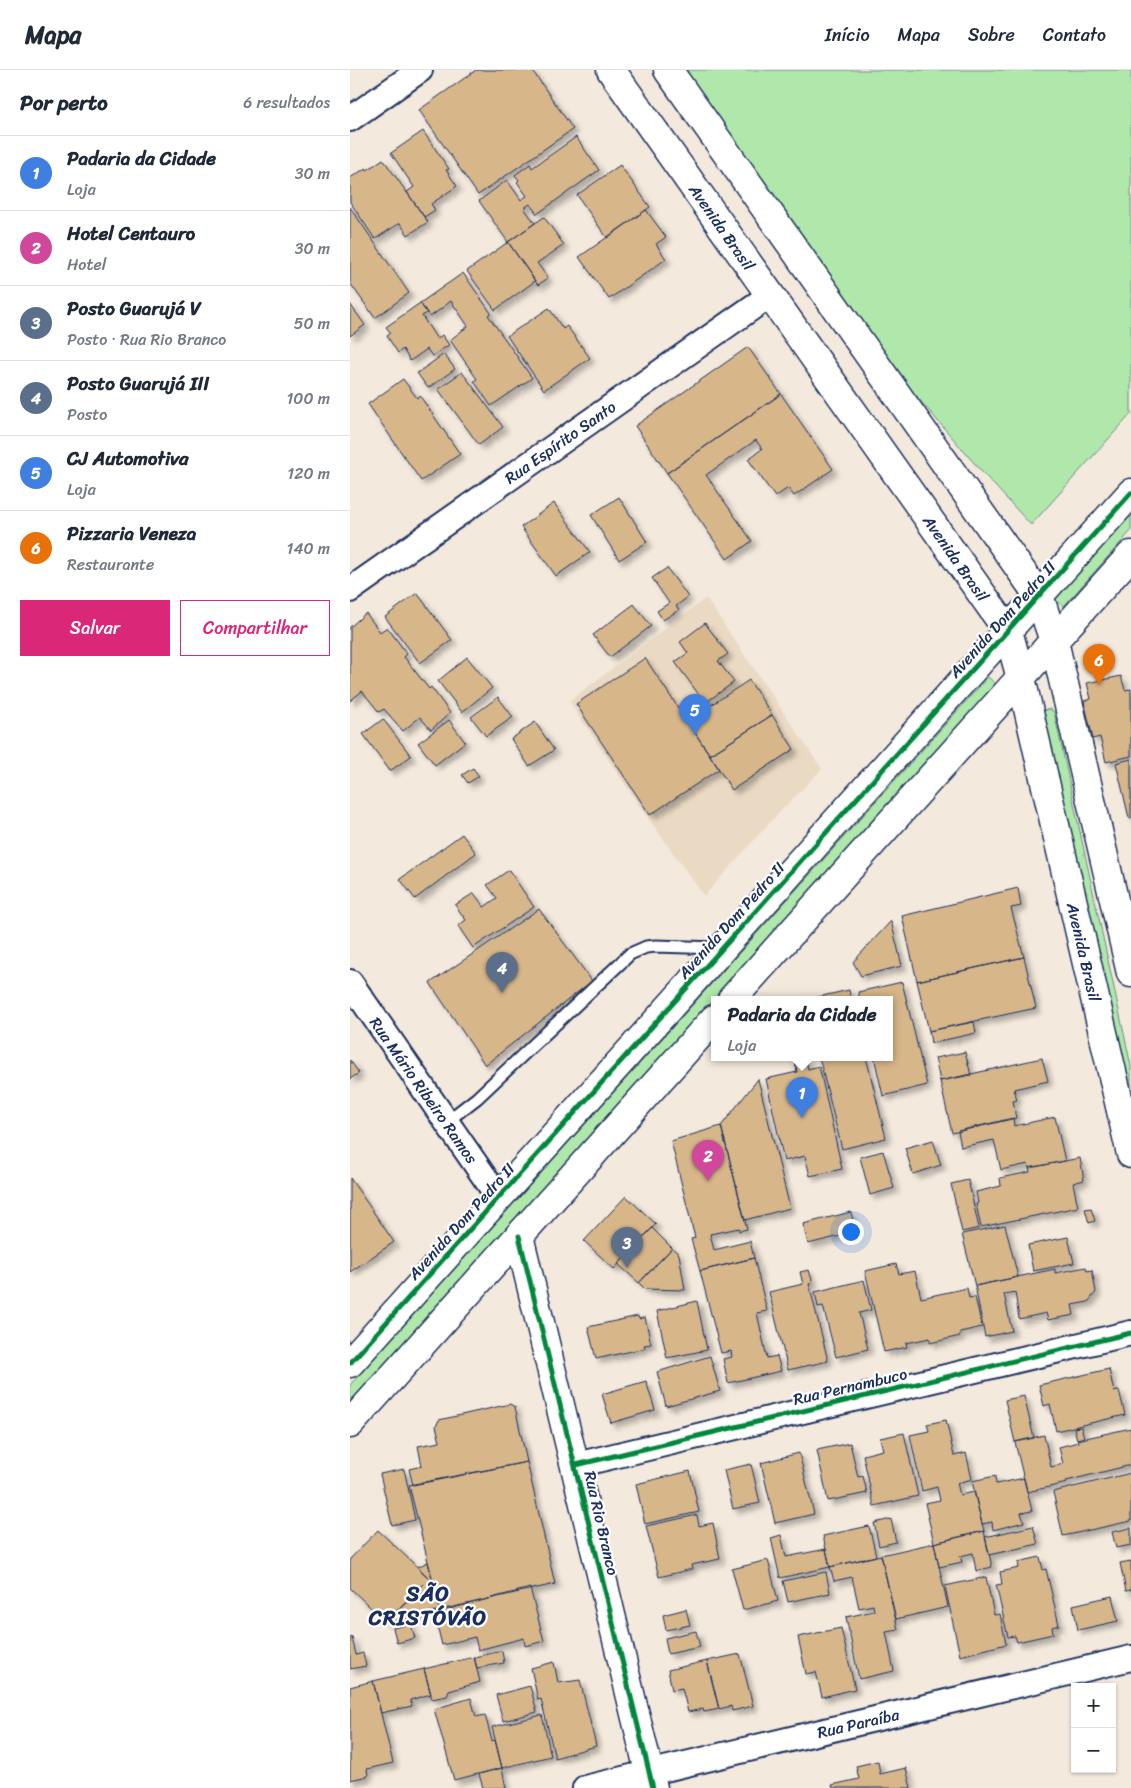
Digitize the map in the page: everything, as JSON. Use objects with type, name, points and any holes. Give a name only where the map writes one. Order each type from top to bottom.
[{"type":"main road","name":"Avenida Brasil","points":[[611,70],[1008,631],[1021,678],[1131,1154]]},
{"type":"main road","points":[[668,70],[1039,596],[1054,641],[1131,973]]},
{"type":"main road","name":"Avenida Dom Pedro II","points":[[350,1363],[1131,493]]},
{"type":"main road","points":[[735,996],[1131,555]]},
{"type":"main road","points":[[350,1424],[711,1022]]},
{"type":"main road","name":"Rua Rio Branco","points":[[519,1236],[651,1780]]},
{"type":"street","points":[[350,119],[420,70]]},
{"type":"street","name":"Rua Espírito Santo","points":[[350,590],[770,295]]},
{"type":"street","name":"Rua Mário Ribeiro Ramos","points":[[351,985],[499,1198]]},
{"type":"street","name":"Rua Pernambuco","points":[[576,1465],[1131,1332]]},
{"type":"street","name":"Rua Paraíba","points":[[585,1788],[651,1780],[1131,1658]]},
{"type":"lane","points":[[446,1122],[477,1098],[630,954],[646,947],[656,946],[722,949]]},
{"type":"shaded area","points":[[706,598],[822,769],[772,820],[704,896],[569,701]]},
{"type":"green space","points":[[679,70],[1131,70],[1131,414],[1031,525],[982,472],[893,369]]},
{"type":"green space","points":[[1131,513],[1131,531],[1064,606],[1053,599]]},
{"type":"green space","points":[[988,677],[998,686],[718,996],[711,996],[711,1004],[350,1404],[350,1385]]},
{"type":"green space","points":[[1050,709],[1054,712],[1131,1066],[1131,1131],[1041,715],[1044,710]]},
{"type":"building","points":[[476,70],[532,70],[573,129],[478,195],[419,110]]},
{"type":"building","points":[[423,131],[449,169],[446,170],[457,186],[431,204],[435,210],[424,217],[407,192],[414,187],[391,153]]},
{"type":"building","points":[[576,137],[599,170],[537,214],[530,204],[524,208],[535,223],[508,242],[479,201],[507,180],[521,200],[527,196],[517,182],[519,180],[515,175],[530,164],[532,168]]},
{"type":"building","points":[[383,159],[428,222],[408,235],[400,223],[375,239],[350,202],[350,178],[366,168],[367,170]]},
{"type":"building","points":[[620,165],[650,207],[607,238],[577,195]]},
{"type":"building","points":[[350,207],[409,293],[375,318],[350,283]]},
{"type":"building","points":[[646,210],[666,237],[656,244],[666,259],[609,299],[579,257]]},
{"type":"building","points":[[544,217],[564,245],[537,263],[548,278],[538,285],[508,242]]},
{"type":"building","points":[[508,242],[535,281],[495,310],[467,271]]},
{"type":"building","points":[[463,273],[491,313],[488,315],[532,378],[491,406],[474,381],[477,379],[450,340],[468,326],[451,301],[430,317],[420,303]]},
{"type":"building","points":[[420,303],[427,313],[422,316],[437,339],[442,335],[449,345],[432,356],[427,349],[410,361],[403,349],[398,353],[387,336],[391,333],[386,327]]},
{"type":"building","points":[[350,304],[365,325],[350,336]]},
{"type":"building","points":[[549,308],[563,329],[567,326],[590,358],[544,390],[507,336]]},
{"type":"building","points":[[748,347],[781,394],[667,473],[635,426]]},
{"type":"building","points":[[444,354],[455,369],[428,388],[417,373]]},
{"type":"building","points":[[462,372],[503,427],[479,445],[438,389]]},
{"type":"building","points":[[403,379],[417,398],[420,396],[460,454],[421,481],[368,404]]},
{"type":"building","points":[[781,394],[833,469],[794,496],[788,488],[775,497],[748,459],[762,449],[756,440],[706,475],[752,541],[727,559],[667,473]]},
{"type":"building","points":[[619,497],[647,542],[619,560],[591,515]]},
{"type":"building","points":[[554,503],[590,552],[556,576],[521,527]]},
{"type":"building","points":[[667,568],[688,597],[676,606],[679,610],[663,620],[657,611],[669,603],[652,578]]},
{"type":"building","points":[[417,593],[452,640],[420,663],[385,617]]},
{"type":"building","points":[[634,604],[651,626],[610,657],[593,635]]},
{"type":"building","points":[[366,613],[380,632],[387,627],[407,654],[404,657],[429,689],[431,687],[450,713],[431,730],[420,717],[403,731],[384,709],[379,712],[362,691],[350,701],[350,627]]},
{"type":"building","points":[[705,623],[728,654],[718,661],[734,682],[705,703],[675,662],[688,653],[680,642]]},
{"type":"building","points":[[467,657],[492,688],[462,712],[438,681]]},
{"type":"building","points":[[645,658],[719,769],[650,815],[576,704]]},
{"type":"building","points":[[1121,676],[1125,690],[1131,689],[1131,756],[1106,762],[1100,737],[1093,739],[1084,701],[1091,699],[1087,683]]},
{"type":"building","points":[[749,680],[772,715],[710,755],[687,721]]},
{"type":"building","points":[[498,697],[513,717],[486,736],[471,717]]},
{"type":"building","points":[[772,715],[794,749],[732,790],[710,755]]},
{"type":"building","points":[[383,719],[411,756],[390,771],[363,734]]},
{"type":"building","points":[[449,720],[465,742],[435,765],[418,743]]},
{"type":"building","points":[[535,722],[554,750],[529,766],[511,739]]},
{"type":"building","points":[[1131,759],[1131,818],[1129,818],[1116,763]]},
{"type":"building","points":[[473,768],[479,776],[468,783],[462,775]]},
{"type":"building","points":[[462,834],[476,853],[415,899],[400,879]]},
{"type":"building","points":[[509,870],[534,907],[473,948],[458,926],[466,920],[455,905],[474,893],[484,907],[497,898],[487,885]]},
{"type":"building","points":[[1018,888],[1021,906],[1011,908],[1024,957],[917,981],[902,916]]},
{"type":"building","points":[[539,909],[592,981],[485,1065],[430,983]]},
{"type":"building","points":[[891,921],[902,966],[861,976],[853,962]]},
{"type":"building","points":[[1024,957],[1036,1008],[929,1031],[917,981]]},
{"type":"building","points":[[902,982],[927,1085],[883,1096],[875,1061],[893,1061],[893,996],[859,996],[858,992]]},
{"type":"building","points":[[849,990],[850,996],[822,996]]},
{"type":"building","points":[[974,1022],[976,1033],[931,1043],[929,1031]]},
{"type":"building","points":[[965,1052],[971,1075],[940,1081],[935,1058]]},
{"type":"building","points":[[1042,1058],[1048,1081],[1014,1089],[1017,1100],[1013,1101],[1016,1118],[952,1133],[940,1081]]},
{"type":"building","points":[[350,1060],[359,1073],[350,1079]]},
{"type":"building","points":[[806,1061],[808,1069],[819,1066],[842,1169],[810,1176],[805,1156],[784,1161],[766,1079],[797,1072],[795,1062]]},
{"type":"building","points":[[820,1061],[867,1061],[886,1138],[842,1149]]},
{"type":"building","points":[[758,1079],[790,1208],[745,1220],[721,1126]]},
{"type":"building","points":[[1055,1117],[1065,1161],[1029,1168],[1028,1164],[1001,1170],[994,1140],[961,1147],[958,1131],[1013,1118],[1014,1126]]},
{"type":"building","points":[[721,1126],[747,1229],[739,1231],[739,1228],[710,1234],[714,1250],[750,1241],[754,1258],[700,1271],[691,1239],[695,1238],[671,1141]]},
{"type":"building","points":[[933,1140],[941,1165],[913,1174],[905,1148]]},
{"type":"building","points":[[883,1151],[894,1188],[870,1195],[860,1157]]},
{"type":"building","points":[[1080,1158],[1084,1180],[1073,1183],[1078,1207],[981,1227],[976,1204],[978,1203],[976,1192],[1001,1186],[1000,1178],[1030,1172],[1029,1168]]},
{"type":"building","points":[[350,1178],[394,1242],[350,1272]]},
{"type":"building","points":[[968,1180],[979,1228],[962,1232],[951,1184]]},
{"type":"building","points":[[626,1196],[656,1224],[614,1269],[584,1241]]},
{"type":"building","points":[[1091,1208],[1095,1221],[1089,1223],[1085,1209]]},
{"type":"building","points":[[851,1212],[856,1232],[808,1244],[803,1224]]},
{"type":"building","points":[[1005,1225],[1018,1277],[975,1286],[962,1234]]},
{"type":"building","points":[[652,1228],[672,1248],[639,1283],[618,1264]]},
{"type":"building","points":[[1068,1237],[1074,1263],[1033,1271],[1028,1245]]},
{"type":"building","points":[[672,1248],[679,1254],[685,1290],[645,1289],[639,1283]]},
{"type":"building","points":[[754,1258],[767,1311],[757,1313],[767,1358],[777,1356],[781,1371],[728,1383],[723,1359],[732,1357],[731,1351],[721,1353],[700,1271]]},
{"type":"building","points":[[896,1264],[899,1274],[915,1271],[921,1298],[967,1288],[969,1298],[975,1297],[982,1327],[960,1332],[960,1336],[930,1343],[930,1338],[906,1343],[907,1347],[884,1352],[865,1271]]},
{"type":"building","points":[[1086,1267],[1087,1271],[1092,1270],[1096,1292],[1088,1302],[1072,1305],[1074,1315],[1048,1320],[1046,1313],[1019,1319],[1015,1292],[1004,1294],[1012,1331],[985,1337],[975,1286],[1055,1269],[1055,1273]]},
{"type":"building","points":[[809,1270],[813,1283],[809,1284],[828,1361],[788,1370],[769,1292],[803,1284],[800,1272]]},
{"type":"building","points":[[864,1280],[871,1310],[859,1313],[868,1349],[836,1357],[823,1306],[818,1307],[815,1292]]},
{"type":"building","points":[[697,1301],[707,1350],[667,1358],[657,1311]]},
{"type":"building","points":[[638,1316],[639,1319],[645,1317],[651,1344],[644,1345],[645,1348],[596,1359],[588,1327]]},
{"type":"building","points":[[710,1356],[720,1391],[666,1406],[657,1372]]},
{"type":"building","points":[[1109,1369],[1114,1392],[1119,1390],[1125,1415],[1056,1431],[1050,1404],[1044,1406],[1039,1385]]},
{"type":"building","points":[[646,1381],[655,1410],[611,1423],[602,1394]]},
{"type":"building","points":[[1024,1396],[1034,1438],[1015,1442],[1005,1400]]},
{"type":"building","points":[[510,1404],[515,1407],[527,1462],[413,1485],[409,1469],[422,1466],[418,1446],[440,1442],[436,1426],[439,1420]]},
{"type":"building","points":[[946,1420],[954,1456],[966,1453],[972,1479],[957,1483],[960,1495],[974,1492],[984,1531],[934,1543],[925,1503],[940,1500],[937,1487],[922,1491],[910,1435],[929,1431],[927,1424]]},
{"type":"building","points":[[1081,1427],[1084,1437],[1077,1439],[1074,1428]]},
{"type":"building","points":[[1131,1428],[1131,1465],[1027,1492],[1015,1442],[1044,1435],[1051,1467],[1063,1464],[1059,1447],[1078,1442],[1077,1440]]},
{"type":"building","points":[[904,1433],[918,1496],[874,1506],[863,1455],[883,1450],[880,1438]]},
{"type":"building","points":[[850,1443],[858,1477],[863,1476],[867,1493],[828,1501],[817,1450]]},
{"type":"building","points":[[799,1453],[814,1514],[775,1523],[761,1463]]},
{"type":"building","points":[[527,1462],[555,1584],[440,1610],[409,1485]]},
{"type":"building","points":[[751,1464],[760,1503],[733,1509],[724,1470]]},
{"type":"building","points":[[404,1469],[415,1520],[392,1525],[380,1474]]},
{"type":"building","points":[[690,1471],[699,1512],[645,1524],[636,1484]]},
{"type":"building","points":[[1131,1473],[1131,1521],[1063,1536],[1053,1492]]},
{"type":"building","points":[[995,1476],[996,1484],[1024,1478],[1032,1511],[1021,1513],[1024,1522],[993,1530],[992,1522],[982,1524],[972,1481]]},
{"type":"building","points":[[697,1515],[699,1526],[713,1523],[720,1559],[691,1565],[692,1569],[659,1577],[646,1526]]},
{"type":"building","points":[[891,1519],[896,1542],[879,1546],[874,1523]]},
{"type":"building","points":[[869,1526],[876,1556],[830,1567],[823,1536]]},
{"type":"building","points":[[1033,1526],[1038,1544],[989,1555],[985,1537]]},
{"type":"building","points":[[1131,1528],[1131,1545],[1116,1548],[1112,1532]]},
{"type":"building","points":[[378,1530],[429,1578],[386,1622],[350,1588],[350,1559]]},
{"type":"building","points":[[984,1531],[992,1567],[976,1571],[973,1553],[960,1556],[962,1562],[939,1567],[934,1543]]},
{"type":"building","points":[[781,1535],[786,1557],[826,1549],[830,1567],[780,1578],[771,1538]]},
{"type":"building","points":[[934,1543],[948,1607],[896,1619],[881,1555]]},
{"type":"building","points":[[881,1555],[898,1630],[886,1632],[894,1671],[859,1679],[846,1617],[874,1611],[873,1605],[859,1608],[852,1577],[834,1581],[830,1567]]},
{"type":"building","points":[[1040,1557],[1043,1570],[1046,1569],[1059,1625],[1052,1627],[1053,1634],[1017,1642],[1015,1636],[1008,1637],[996,1585],[1002,1584],[1000,1572],[1019,1568],[1018,1562]]},
{"type":"building","points":[[768,1560],[778,1601],[743,1610],[732,1569]]},
{"type":"building","points":[[1131,1561],[1131,1590],[1126,1591],[1120,1563]]},
{"type":"building","points":[[428,1562],[440,1610],[393,1622],[390,1618],[404,1603],[423,1600],[420,1587],[429,1578],[417,1567]]},
{"type":"building","points":[[826,1572],[830,1593],[788,1602],[783,1581]]},
{"type":"building","points":[[986,1577],[994,1615],[1000,1614],[1006,1644],[960,1656],[945,1586]]},
{"type":"building","points":[[530,1588],[544,1641],[525,1646],[524,1638],[478,1650],[475,1637],[442,1645],[434,1613]]},
{"type":"building","points":[[1112,1596],[1118,1621],[1078,1630],[1073,1605]]},
{"type":"building","points":[[686,1609],[690,1625],[666,1630],[663,1615]]},
{"type":"building","points":[[411,1624],[415,1638],[397,1643],[393,1628]]},
{"type":"building","points":[[841,1628],[855,1689],[822,1697],[816,1672],[806,1674],[798,1637]]},
{"type":"building","points":[[696,1631],[700,1647],[668,1654],[665,1638]]},
{"type":"building","points":[[352,1637],[356,1655],[363,1653],[366,1666],[350,1669],[350,1638]]},
{"type":"building","points":[[502,1651],[504,1663],[477,1668],[474,1657]]},
{"type":"building","points":[[740,1654],[753,1706],[732,1711],[731,1706],[719,1709],[707,1661]]},
{"type":"building","points":[[474,1657],[480,1682],[449,1691],[447,1696],[432,1699],[424,1669]]},
{"type":"building","points":[[707,1661],[719,1709],[704,1712],[703,1709],[688,1712],[682,1688],[672,1690],[668,1670]]},
{"type":"building","points":[[554,1662],[558,1683],[580,1680],[596,1746],[555,1758],[541,1699],[538,1700],[531,1668]]},
{"type":"building","points":[[424,1669],[431,1694],[410,1700],[412,1706],[381,1713],[373,1681]]},
{"type":"building","points":[[373,1681],[393,1763],[367,1769],[368,1776],[350,1780],[350,1687]]},
{"type":"building","points":[[530,1686],[537,1712],[503,1721],[496,1695]]},
{"type":"building","points":[[471,1698],[476,1717],[485,1715],[492,1741],[495,1740],[502,1768],[454,1780],[434,1709]]},
{"type":"building","points":[[542,1715],[551,1756],[502,1768],[492,1727]]},
{"type":"building","points":[[878,1761],[880,1774],[906,1768],[911,1788],[833,1788],[832,1785],[859,1779],[856,1766]]},
{"type":"building","points":[[502,1768],[506,1788],[483,1788],[479,1774]]},
{"type":"cycle path","points":[[350,1363],[1131,493]]},
{"type":"cycle path","points":[[519,1236],[653,1788]]},
{"type":"cycle path","points":[[576,1465],[1131,1333]]},
{"type":"place","name":"Pizzaria Veneza","points":[[1099,685]]},
{"type":"place","name":"CJ Automotiva","points":[[695,735]]},
{"type":"place","name":"Posto Guarujá III","points":[[502,993]]},
{"type":"place","name":"Padaria da Cidade","points":[[802,1118]]},
{"type":"place","name":"Hotel Centauro","points":[[708,1181]]},
{"type":"place","name":"Posto Guarujá V","points":[[627,1268]]},
{"type":"district","name":"SÃO CRISTÓVÃO","points":[[428,1606]]}]
